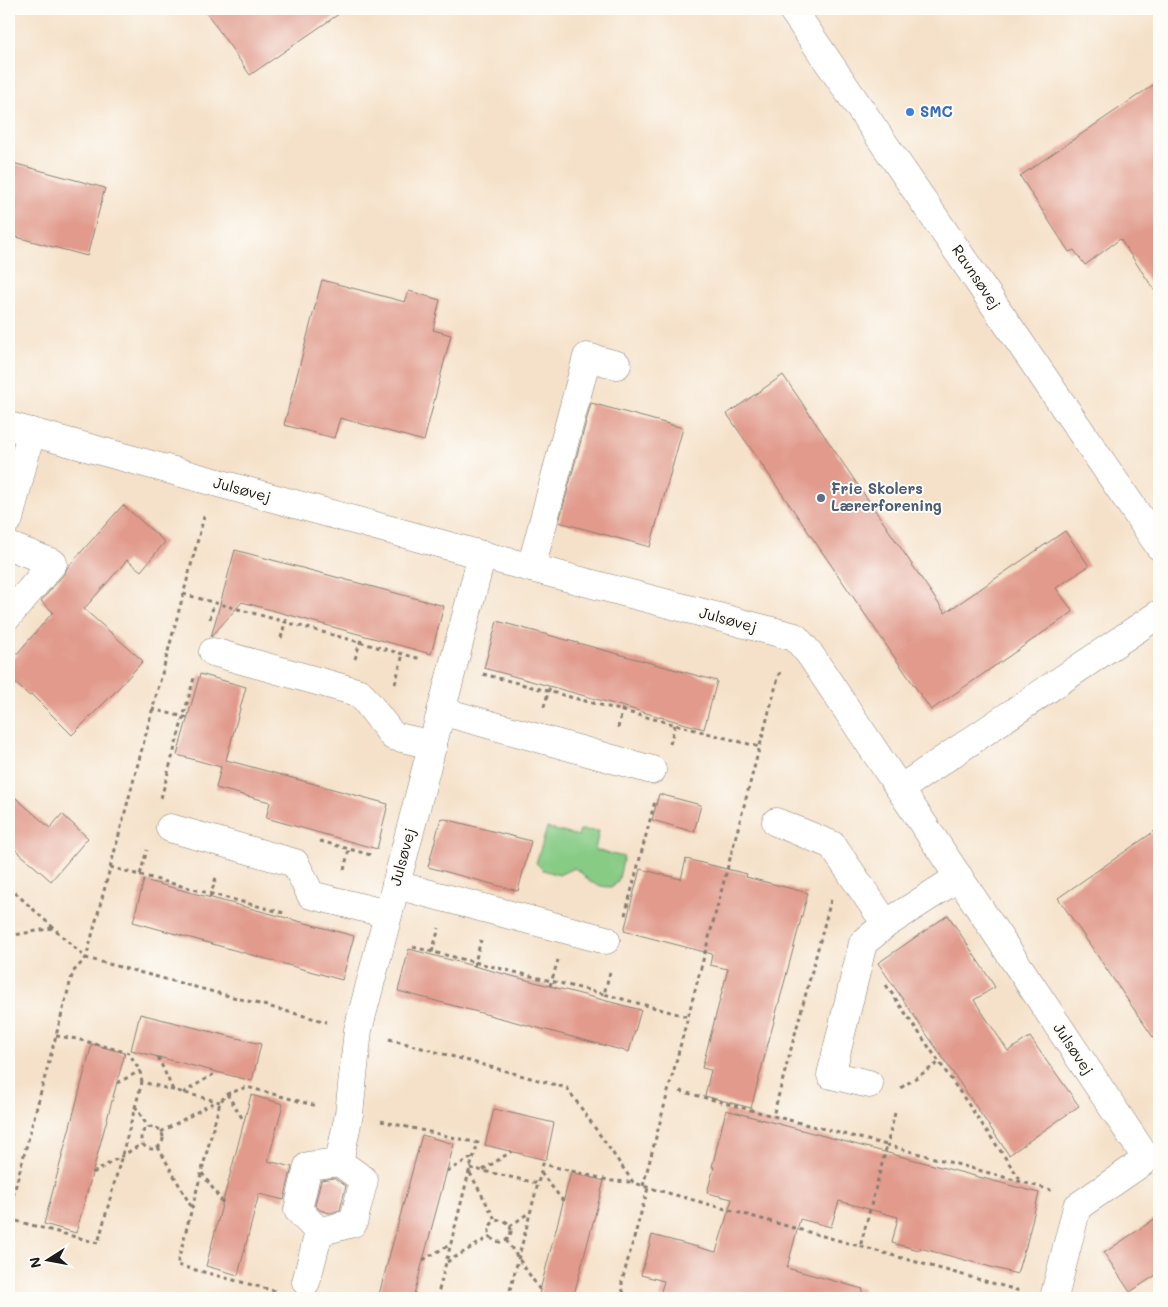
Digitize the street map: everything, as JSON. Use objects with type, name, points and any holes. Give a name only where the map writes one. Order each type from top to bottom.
[{"type":"street","name":"Ravnsøvej","points":[[792,9],[1159,546]]},
{"type":"street","points":[[531,568],[587,357],[617,365]]},
{"type":"street","name":"Julsøvej","points":[[9,518],[20,429],[482,555],[795,637],[809,653],[1147,1160],[1077,1207]]},
{"type":"street","points":[[9,546],[53,563],[9,615]]},
{"type":"street","name":"Julsøvej","points":[[339,1162],[350,1114],[358,1030],[482,555]]},
{"type":"street","points":[[900,789],[1159,614]]},
{"type":"street","points":[[204,661],[360,693],[393,736],[433,745]]},
{"type":"street","points":[[441,711],[655,781]]},
{"type":"street","points":[[776,822],[832,846],[886,924]]},
{"type":"street","points":[[170,828],[295,863],[311,895],[388,914]]},
{"type":"street","points":[[869,1084],[831,1075],[863,944],[886,924],[959,877]]},
{"type":"street","points":[[396,885],[609,953]]},
{"type":"street","points":[[339,1162],[364,1180],[353,1223],[319,1232],[298,1210],[308,1166],[339,1162]]},
{"type":"street","points":[[1054,1298],[1077,1207]]},
{"type":"street","points":[[306,1282],[319,1232]]},
{"type":"path","points":[[9,1211],[73,972],[86,958],[213,481]]},
{"type":"path","points":[[209,622],[214,603]]},
{"type":"path","points":[[280,642],[287,615]]},
{"type":"path","points":[[355,659],[362,636]]},
{"type":"path","points":[[643,1186],[779,674],[809,653]]},
{"type":"path","points":[[160,800],[183,716],[204,661]]},
{"type":"path","points":[[543,710],[550,686]]},
{"type":"path","points":[[618,730],[623,707]]},
{"type":"path","points":[[152,709],[188,718]]},
{"type":"path","points":[[670,744],[675,725]]},
{"type":"path","points":[[624,917],[655,781]]},
{"type":"path","points":[[110,867],[140,875],[148,847]]},
{"type":"path","points":[[210,898],[217,873]]},
{"type":"path","points":[[9,887],[86,958],[567,1088],[632,1182]]},
{"type":"path","points":[[9,936],[53,928]]},
{"type":"path","points":[[474,966],[480,944]]},
{"type":"path","points":[[863,944],[871,962],[1022,1182]]},
{"type":"path","points":[[609,953],[604,994],[688,1017]]},
{"type":"path","points":[[550,986],[557,965]]},
{"type":"path","points":[[9,1219],[98,1243],[142,1082],[140,1071],[130,1053],[77,1039],[56,1036]]},
{"type":"path","points":[[158,1057],[173,1090]]},
{"type":"path","points":[[901,1091],[902,1087],[940,1062]]},
{"type":"path","points":[[117,1083],[140,1071]]},
{"type":"path","points":[[183,1093],[217,1072]]},
{"type":"path","points":[[142,1082],[220,1102],[211,1104],[161,1132]]},
{"type":"path","points":[[680,1091],[773,1116]]},
{"type":"path","points":[[227,1094],[244,1121]]},
{"type":"path","points":[[135,1106],[148,1127]]},
{"type":"path","points":[[895,1113],[887,1145],[1070,1196],[1077,1207]]},
{"type":"path","points":[[153,1126],[161,1132],[162,1143],[158,1147],[152,1149],[142,1144],[140,1138],[142,1131],[148,1127],[153,1126]]},
{"type":"path","points":[[93,1173],[142,1144]]},
{"type":"path","points":[[158,1147],[192,1209]]},
{"type":"path","points":[[482,1170],[512,1151]]},
{"type":"path","points":[[447,1171],[473,1157]]},
{"type":"path","points":[[508,1298],[543,1164],[612,1181],[632,1182],[1017,1290],[1015,1298]]},
{"type":"path","points":[[437,1298],[470,1168],[537,1183]]},
{"type":"path","points":[[202,1172],[223,1203]]},
{"type":"path","points":[[470,1172],[496,1221]]},
{"type":"path","points":[[541,1173],[564,1202]]},
{"type":"path","points":[[629,1298],[626,1297],[622,1289],[622,1281],[644,1208],[648,1188]]},
{"type":"path","points":[[510,1226],[531,1212]]},
{"type":"path","points":[[496,1221],[504,1221],[510,1226],[510,1234],[506,1240],[498,1241],[491,1236],[490,1228],[496,1221]]},
{"type":"path","points":[[447,1262],[491,1236]]},
{"type":"path","points":[[506,1240],[540,1290]]},
{"type":"path","points":[[423,1260],[451,1244]]},
{"type":"green space","points":[[547,828],[578,836],[580,830],[599,831],[595,850],[624,857],[618,882],[611,887],[604,887],[590,881],[574,868],[559,875],[543,870],[536,863]]},
{"type":"building","points":[[204,9],[346,9],[250,75]]},
{"type":"building","points":[[1159,81],[1159,297],[1120,239],[1085,265],[1074,250],[1069,252],[1020,176]]},
{"type":"building","points":[[9,162],[105,188],[87,256],[9,235]]},
{"type":"building","points":[[322,280],[405,302],[409,291],[440,300],[433,330],[451,335],[424,441],[340,418],[334,438],[284,425]]},
{"type":"building","points":[[783,375],[945,613],[1065,531],[1089,566],[1056,588],[1073,612],[931,710],[727,414]]},
{"type":"building","points":[[591,403],[683,428],[650,547],[559,522]]},
{"type":"building","points":[[123,505],[165,542],[141,571],[127,560],[84,609],[143,661],[72,735],[31,694],[30,696],[9,678],[9,663],[53,612],[41,601],[65,573],[67,568]]},
{"type":"building","points":[[235,550],[444,606],[431,654],[242,602],[211,637]]},
{"type":"building","points":[[497,621],[717,681],[704,729],[484,668]]},
{"type":"building","points":[[200,674],[246,687],[226,760],[388,804],[377,849],[266,818],[270,802],[216,788],[221,767],[177,755]]},
{"type":"building","points":[[9,792],[50,828],[62,814],[88,838],[51,881],[9,844]]},
{"type":"building","points":[[659,794],[701,805],[694,832],[652,820]]},
{"type":"building","points":[[441,818],[531,841],[518,891],[428,867]]},
{"type":"building","points":[[1159,828],[1159,1046],[1058,898]]},
{"type":"building","points":[[686,859],[747,874],[746,877],[808,893],[751,1108],[705,1096],[711,1070],[702,1068],[728,969],[710,965],[712,954],[624,931],[640,869],[681,879]]},
{"type":"building","points":[[144,880],[354,936],[342,980],[133,922]]},
{"type":"building","points":[[948,915],[995,987],[974,1000],[1008,1051],[1030,1037],[1079,1106],[1009,1155],[878,963]]},
{"type":"building","points":[[409,949],[641,1010],[629,1052],[398,991]]},
{"type":"building","points":[[140,1014],[261,1044],[252,1081],[131,1050]]},
{"type":"building","points":[[92,1044],[125,1053],[76,1233],[44,1224]]},
{"type":"building","points":[[251,1095],[283,1104],[268,1161],[292,1167],[284,1200],[259,1194],[238,1275],[206,1266]]},
{"type":"building","points":[[494,1109],[554,1123],[546,1160],[485,1145]]},
{"type":"building","points":[[726,1110],[1039,1193],[1017,1274],[920,1248],[919,1250],[892,1243],[898,1217],[839,1201],[831,1227],[800,1219],[787,1268],[863,1289],[861,1298],[659,1298],[664,1281],[641,1275],[652,1235],[716,1252],[732,1199],[707,1193]]},
{"type":"building","points":[[422,1135],[454,1144],[413,1298],[378,1298]]},
{"type":"building","points":[[571,1172],[604,1181],[573,1298],[538,1298]]},
{"type":"building","points":[[334,1178],[346,1186],[340,1210],[330,1213],[320,1210],[315,1205],[321,1180]]},
{"type":"building","points":[[1159,1216],[1159,1273],[1130,1292],[1104,1253]]},
{"type":"place","name":"SMC","points":[[910,112]]},
{"type":"place","name":"Frie Skolers Lærerforening","points":[[821,498]]}]
